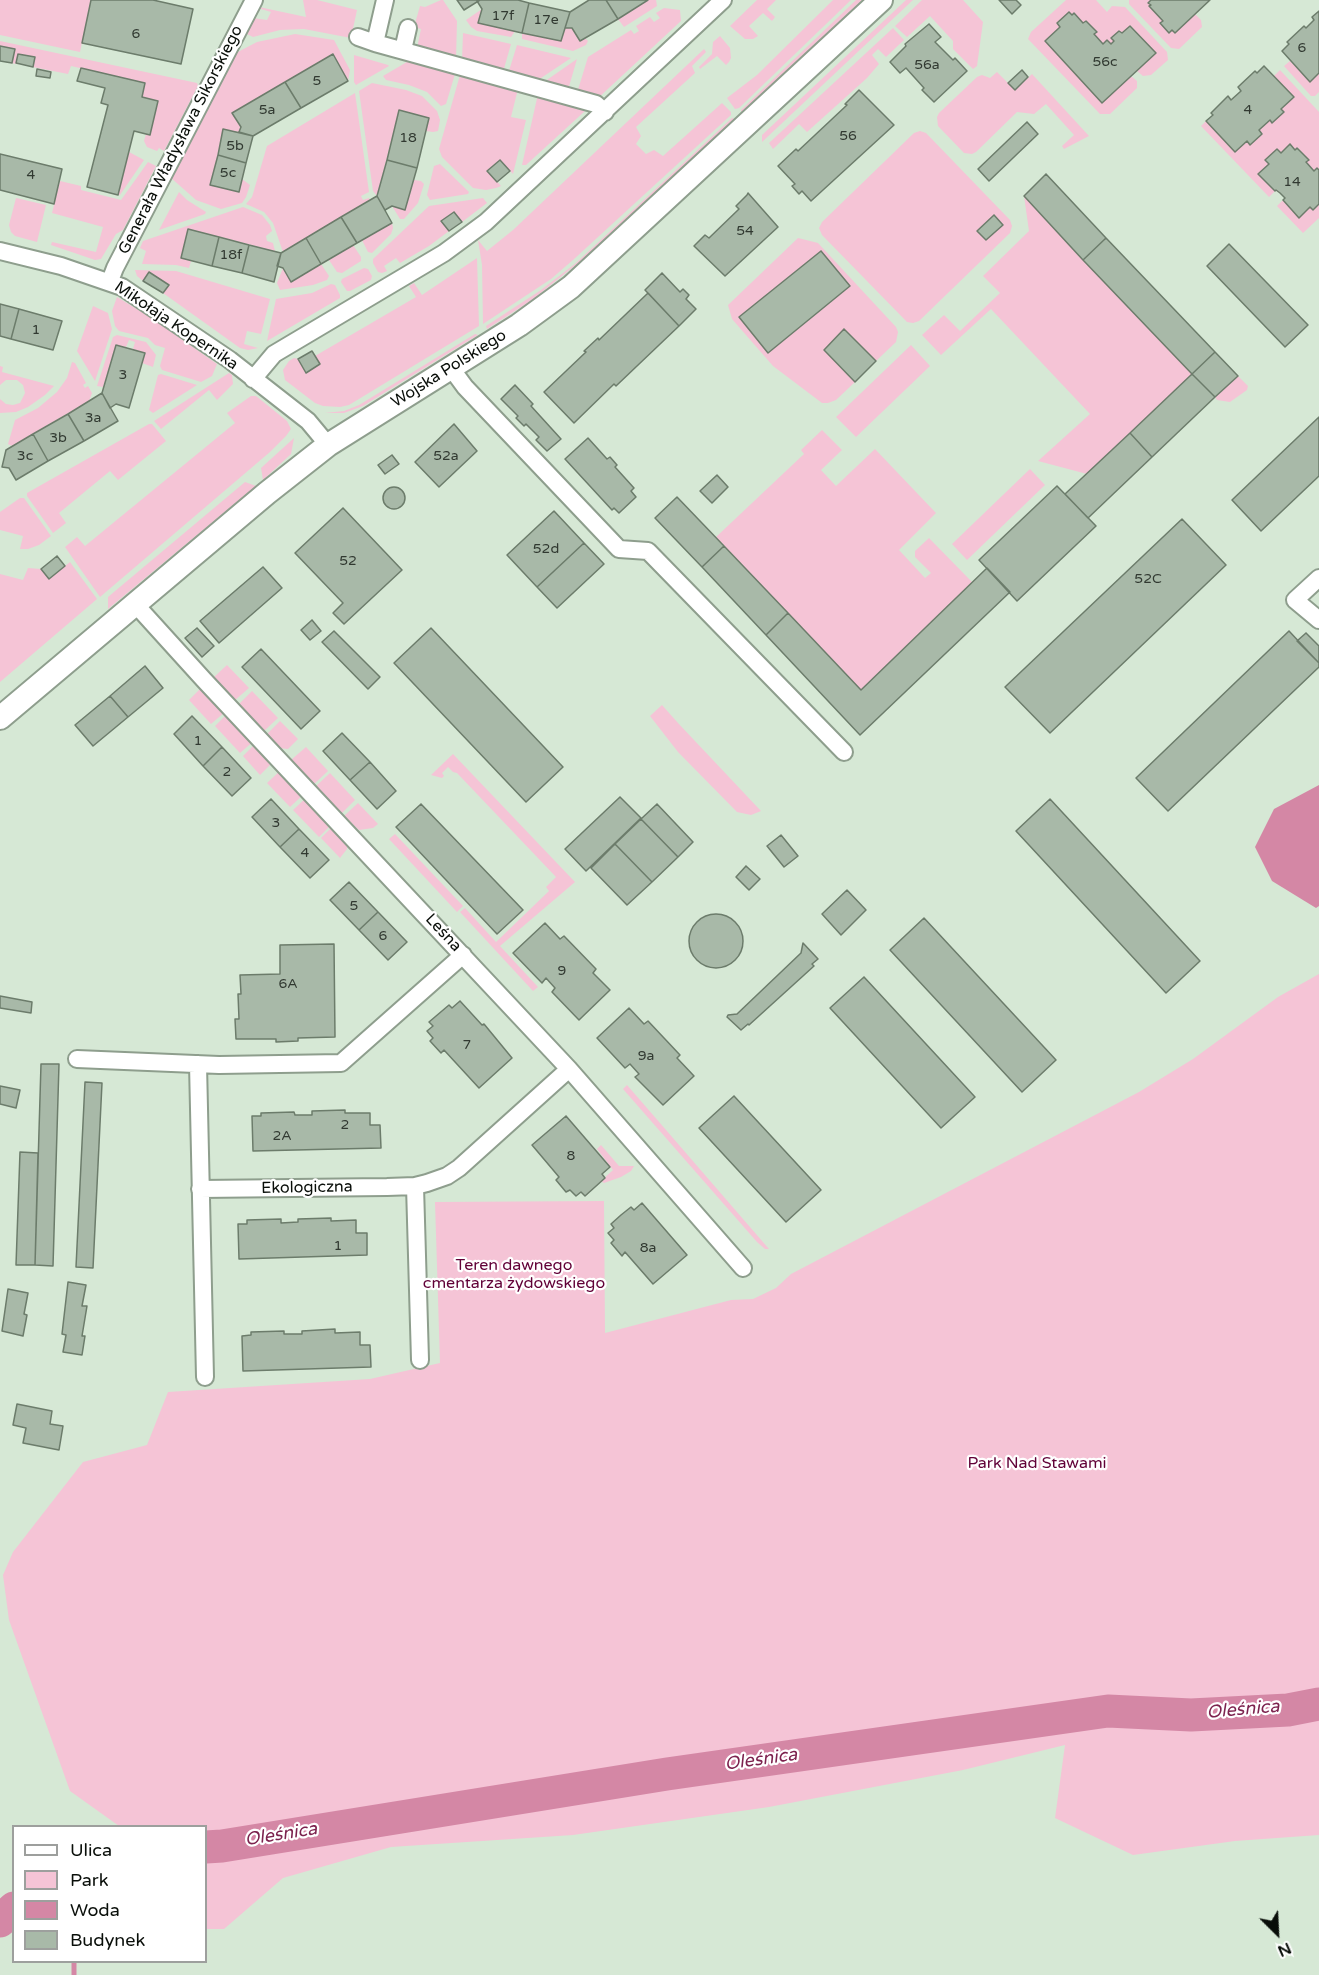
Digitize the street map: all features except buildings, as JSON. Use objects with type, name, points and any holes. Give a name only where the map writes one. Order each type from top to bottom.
[{"type":"main road","name":"Wojska Polskiego","points":[[0,718],[267,493],[328,445],[545,307],[592,269],[881,0]]},
{"type":"street","name":"Generała Władysława Sikorskiego","points":[[110,281],[254,0]]},
{"type":"street","points":[[375,43],[385,0]]},
{"type":"street","points":[[253,378],[274,354],[408,275],[486,222],[723,0]]},
{"type":"street","points":[[403,50],[408,28]]},
{"type":"street","points":[[358,37],[596,104],[605,112]]},
{"type":"street","name":"Mikołaja Kopernika","points":[[0,251],[61,266],[122,287],[230,360],[308,421],[328,445]]},
{"type":"street","points":[[451,368],[465,387],[619,549],[648,551],[844,752]]},
{"type":"street","points":[[1319,578],[1295,600],[1319,620]]},
{"type":"street","name":"Leśna","points":[[136,605],[569,1069],[743,1268]]},
{"type":"street","points":[[77,1059],[198,1064],[341,1063],[463,955]]},
{"type":"street","points":[[198,1064],[205,1377]]},
{"type":"street","name":"Ekologiczna","points":[[200,1190],[415,1186],[447,1176],[459,1168],[569,1069]]},
{"type":"street","points":[[415,1186],[420,1360]]},
{"type":"green space","points":[[0,0],[91,0],[80,52],[0,35]]},
{"type":"green space","points":[[303,0],[317,0],[357,10],[351,38],[304,29],[280,30],[253,37],[245,33],[253,18],[267,20],[271,12],[259,7],[306,17]]},
{"type":"green space","points":[[441,0],[457,21],[456,59],[417,48],[421,29],[414,27],[420,6],[425,7]]},
{"type":"green space","points":[[648,0],[656,0],[657,6],[624,27],[618,19]]},
{"type":"green space","points":[[757,0],[776,0],[767,9],[775,17],[772,21],[763,13],[749,26],[758,36],[745,39],[730,26]]},
{"type":"green space","points":[[833,0],[851,0],[739,108],[735,109],[727,98],[757,75]]},
{"type":"green space","points":[[856,0],[862,0],[742,113],[741,110]]},
{"type":"green space","points":[[906,0],[913,0],[762,142],[762,135]]},
{"type":"green space","points":[[922,0],[963,0],[983,22],[977,66],[973,69],[953,49],[953,41],[930,16],[907,37],[895,26]]},
{"type":"green space","points":[[1066,0],[1096,0],[1107,12],[1112,6],[1125,7],[1167,52],[1168,60],[1151,75],[1143,76],[1137,71],[1156,53],[1131,26],[1122,33],[1119,31],[1112,38],[1114,41],[1111,44],[1107,40],[1103,44],[1094,34],[1097,32],[1086,21],[1083,23],[1074,13],[1072,15],[1069,12],[1060,27],[1045,41],[1102,103],[1131,76],[1137,81],[1137,88],[1110,114],[1100,114],[1028,39],[1031,32]]},
{"type":"green space","points":[[1129,0],[1151,0],[1149,3],[1169,33],[1172,30],[1175,33],[1195,14],[1201,20],[1202,27],[1179,49],[1171,48],[1129,4]]},
{"type":"green space","points":[[664,8],[680,10],[681,21],[596,100],[577,93],[588,57],[631,30],[634,34],[639,31],[636,26],[650,17],[654,22],[660,18],[656,13]]},
{"type":"green space","points":[[482,9],[478,23],[515,31],[511,37],[477,31],[471,27],[466,20]]},
{"type":"green space","points":[[565,28],[572,28],[579,41],[585,38],[588,41],[586,45],[573,51],[522,39],[522,33],[561,41]]},
{"type":"green space","points":[[893,28],[904,40],[886,57],[878,49],[872,55],[879,64],[867,78],[807,132],[799,124],[773,149],[769,143]]},
{"type":"green space","points":[[463,33],[511,44],[503,72],[462,61]]},
{"type":"green space","points":[[295,34],[334,40],[350,70],[348,81],[333,54],[232,113],[241,127],[239,132],[224,130],[242,179],[250,185],[246,197],[242,203],[221,209],[196,200],[170,177],[234,54],[257,42]]},
{"type":"green space","points":[[720,36],[730,48],[729,62],[726,65],[717,56],[700,69],[699,67],[712,54],[713,42]]},
{"type":"green space","points":[[0,41],[197,83],[198,86],[164,151],[159,148],[157,151],[147,147],[144,141],[146,134],[150,134],[158,101],[142,97],[145,83],[71,66],[68,74],[33,67],[35,57],[19,54],[16,64],[12,63],[15,49],[0,46]]},
{"type":"green space","points":[[517,45],[571,58],[535,82],[508,74]]},
{"type":"green space","points":[[704,49],[706,52],[692,66],[695,73],[636,127],[641,136],[636,144],[646,154],[654,150],[663,156],[722,103],[731,115],[551,279],[483,324],[482,265],[478,240],[487,251],[513,230]]},
{"type":"green space","points":[[354,55],[388,65],[389,66],[356,85]]},
{"type":"green space","points":[[412,59],[453,70],[455,74],[446,104],[441,106],[427,92],[386,80],[383,76]]},
{"type":"green space","points":[[577,59],[568,90],[541,84]]},
{"type":"green space","points":[[1290,61],[1310,82],[1319,73],[1319,92],[1315,96],[1311,96],[1284,66]]},
{"type":"green space","points":[[1280,70],[1319,112],[1319,170],[1314,171],[1306,162],[1308,159],[1298,148],[1295,150],[1290,144],[1281,153],[1277,149],[1269,164],[1258,174],[1275,191],[1269,197],[1201,126],[1206,121],[1235,152],[1247,141],[1250,144],[1259,130],[1284,112],[1281,109],[1294,97],[1274,76]]},
{"type":"green space","points":[[997,72],[1015,90],[1032,74],[1089,136],[1064,149],[1062,146],[1074,135],[1046,104],[1034,114],[1017,112],[976,152],[964,153],[938,126],[937,117],[977,77],[982,75],[990,78]]},
{"type":"green space","points":[[460,75],[518,89],[511,117],[526,120],[513,174],[500,160],[488,171],[501,186],[496,188],[486,190],[473,188],[442,157],[439,149]]},
{"type":"green space","points":[[372,83],[422,96],[437,111],[440,120],[438,131],[426,131],[429,118],[399,111],[377,196],[373,191],[359,91]]},
{"type":"green space","points":[[355,93],[369,192],[361,196],[363,200],[369,198],[370,200],[283,252],[273,223],[264,212],[246,204],[252,197],[267,146]]},
{"type":"green space","points":[[538,94],[582,108],[585,111],[526,165],[522,165]]},
{"type":"green space","points":[[732,118],[735,119],[597,248],[532,300],[487,329],[486,326],[541,290],[576,263]]},
{"type":"green space","points":[[920,131],[926,133],[1010,220],[1012,226],[1010,233],[919,321],[913,323],[907,322],[822,235],[819,228],[822,222],[914,133]]},
{"type":"green space","points":[[129,152],[144,160],[118,195]]},
{"type":"green space","points":[[148,162],[156,166],[123,230],[116,234],[101,259],[95,260],[51,245],[52,242],[96,252],[103,227],[52,213],[60,181],[81,186],[81,190],[121,200]]},
{"type":"green space","points":[[440,164],[469,192],[468,194],[430,200],[427,195],[434,166]]},
{"type":"green space","points":[[414,180],[424,184],[418,203],[404,219],[400,219],[392,206],[405,209]]},
{"type":"green space","points":[[179,192],[206,212],[205,214],[159,230]]},
{"type":"green space","points":[[1024,196],[1192,374],[1087,474],[1038,461],[1090,414],[991,309],[941,355],[922,335],[944,315],[960,331],[1000,293],[983,276],[1029,231]]},
{"type":"green space","points":[[16,198],[46,205],[37,242],[15,236],[11,232],[9,225]]},
{"type":"green space","points":[[483,198],[487,203],[462,222],[454,212],[441,221],[449,231],[429,246],[400,263],[396,258],[384,266],[387,271],[378,272],[373,259],[429,206]]},
{"type":"green space","points":[[1283,200],[1299,217],[1310,207],[1313,210],[1319,204],[1319,218],[1303,233],[1277,206]]},
{"type":"green space","points":[[243,207],[262,215],[270,225],[272,231],[266,236],[267,241],[273,243],[275,251],[189,229],[181,258],[191,261],[189,268],[176,265],[142,264],[146,251],[140,248],[143,241]]},
{"type":"green space","points":[[392,223],[391,234],[372,253],[368,252],[362,240]]},
{"type":"green space","points":[[798,238],[818,243],[896,327],[898,332],[896,342],[876,361],[845,330],[824,350],[855,382],[836,400],[828,403],[822,403],[773,366],[732,319],[728,305]]},
{"type":"green space","points":[[353,245],[361,261],[342,273],[337,272],[329,260]]},
{"type":"green space","points":[[477,258],[479,326],[349,405],[323,406],[315,403],[285,380],[283,370],[289,361],[294,358],[298,359],[307,373],[320,364],[315,356],[416,297],[409,286],[414,283],[422,295]]},
{"type":"green space","points":[[321,264],[329,276],[327,280],[313,285],[280,290],[277,283],[283,268],[291,281]]},
{"type":"green space","points":[[364,268],[368,269],[372,276],[371,280],[347,291],[341,282],[342,279]]},
{"type":"green space","points":[[135,270],[176,271],[270,299],[261,334],[247,331],[244,344],[258,348],[248,350],[240,348],[163,293],[168,284],[150,272],[143,281],[137,276]]},
{"type":"green space","points":[[331,284],[335,285],[340,298],[267,341],[276,299],[312,293]]},
{"type":"green space","points":[[117,297],[217,364],[212,376],[201,382],[162,370],[160,366],[165,348],[155,345],[148,338],[119,331],[115,326],[112,311]]},
{"type":"green space","points":[[93,306],[108,313],[112,329],[95,381],[77,351]]},
{"type":"green space","points":[[475,334],[478,335],[363,406],[344,413],[325,413],[344,411],[359,405]]},
{"type":"green space","points":[[117,335],[146,342],[156,355],[153,367],[142,363],[145,353],[133,349],[135,342],[129,340],[126,347],[116,345],[103,387],[97,386],[113,337]]},
{"type":"green space","points":[[911,345],[930,366],[856,437],[836,417]]},
{"type":"green space","points":[[72,362],[75,363],[86,383],[83,385],[85,388],[88,386],[92,393],[89,401],[12,446],[8,444],[15,420],[38,408],[57,392],[67,378]]},
{"type":"green space","points":[[0,366],[3,367],[2,372],[54,386],[28,407],[16,412],[0,413],[0,399],[6,404],[13,405],[20,403],[25,393],[23,385],[17,380],[6,380],[0,385]]},
{"type":"green space","points":[[229,373],[232,375],[233,384],[217,400],[209,390],[161,429],[154,421]]},
{"type":"green space","points":[[158,375],[197,385],[153,413],[149,410]]},
{"type":"green space","points":[[1238,376],[1248,386],[1247,390],[1230,402],[1217,400],[1215,397]]},
{"type":"green space","points":[[251,396],[256,396],[287,421],[291,429],[286,436],[100,597],[65,547],[77,537],[85,546],[235,423],[227,413]]},
{"type":"green space","points":[[152,424],[166,441],[118,480],[110,471],[59,513],[66,523],[53,533],[27,493]]},
{"type":"green space","points":[[822,430],[842,450],[821,470],[836,486],[875,449],[936,513],[899,550],[925,578],[931,573],[915,557],[915,551],[929,538],[972,582],[861,690],[716,537],[804,454],[801,450]]},
{"type":"green space","points":[[294,438],[291,454],[263,480],[261,468]]},
{"type":"green space","points":[[1030,469],[1045,485],[967,560],[952,544]]},
{"type":"green space","points":[[245,482],[256,486],[108,609],[108,597]]},
{"type":"green space","points":[[20,498],[24,498],[51,536],[39,545],[28,549],[20,549],[23,536],[0,530],[0,512]]},
{"type":"green space","points":[[70,562],[97,599],[0,682],[0,574],[23,580],[28,568],[41,569],[49,579]]},
{"type":"green space","points":[[227,665],[249,688],[234,701],[213,678]]},
{"type":"green space","points":[[202,687],[225,712],[211,724],[189,700]]},
{"type":"green space","points":[[252,691],[278,718],[263,732],[238,705]]},
{"type":"green space","points":[[662,705],[761,811],[751,815],[737,812],[678,752],[650,716]]},
{"type":"green space","points":[[229,712],[255,740],[240,753],[215,726]]},
{"type":"green space","points":[[280,721],[298,739],[288,749],[279,748],[266,735]]},
{"type":"green space","points":[[257,742],[271,759],[270,765],[260,775],[243,756]]},
{"type":"green space","points":[[306,747],[328,771],[313,785],[291,760]]},
{"type":"green space","points":[[453,754],[575,882],[500,946],[538,987],[533,991],[460,912],[465,908],[496,942],[549,891],[546,887],[556,877],[457,773],[448,767],[442,773],[444,776],[442,778],[431,775]]},
{"type":"green space","points":[[282,769],[305,793],[290,807],[267,783]]},
{"type":"green space","points":[[330,773],[355,800],[341,814],[315,787]]},
{"type":"green space","points":[[308,796],[333,823],[319,837],[293,810]]},
{"type":"green space","points":[[358,803],[378,824],[373,828],[359,830],[344,816]]},
{"type":"green space","points":[[335,824],[347,840],[347,849],[340,858],[321,838]]},
{"type":"green space","points":[[395,834],[463,906],[457,912],[389,839]]},
{"type":"green space","name":"Park Nad Stawami","points":[[1319,974],[1319,1835],[1235,1841],[1133,1855],[1055,1818],[1065,1745],[963,1770],[769,1807],[573,1835],[391,1847],[283,1878],[224,1929],[207,1929],[207,1825],[118,1825],[70,1791],[9,1620],[3,1575],[13,1552],[83,1462],[147,1445],[168,1392],[370,1379],[440,1363],[435,1202],[604,1201],[605,1333],[731,1300],[753,1299],[776,1288],[791,1274],[1139,1092],[1193,1059],[1278,997]]},
{"type":"green space","points":[[627,1085],[769,1249],[765,1249],[757,1242],[623,1089]]},
{"type":"green space","points":[[601,1145],[619,1166],[634,1166],[631,1171],[604,1183],[601,1181],[613,1170],[597,1149]]},
{"type":"water","points":[[1319,785],[1319,906],[1316,908],[1272,881],[1255,847],[1274,809]]},
{"type":"waterway","name":"Oleśnica","points":[[207,1847],[667,1774],[1108,1711],[1191,1715],[1288,1710],[1319,1704]]},
{"type":"waterway","name":"Oleśnica","points":[[0,1921],[12,1910]]},
{"type":"waterway","points":[[74,1963],[74,1975]]},
{"type":"park label","name":"Teren dawnego cmentarza żydowskiego","points":[[514,1275]]}]
